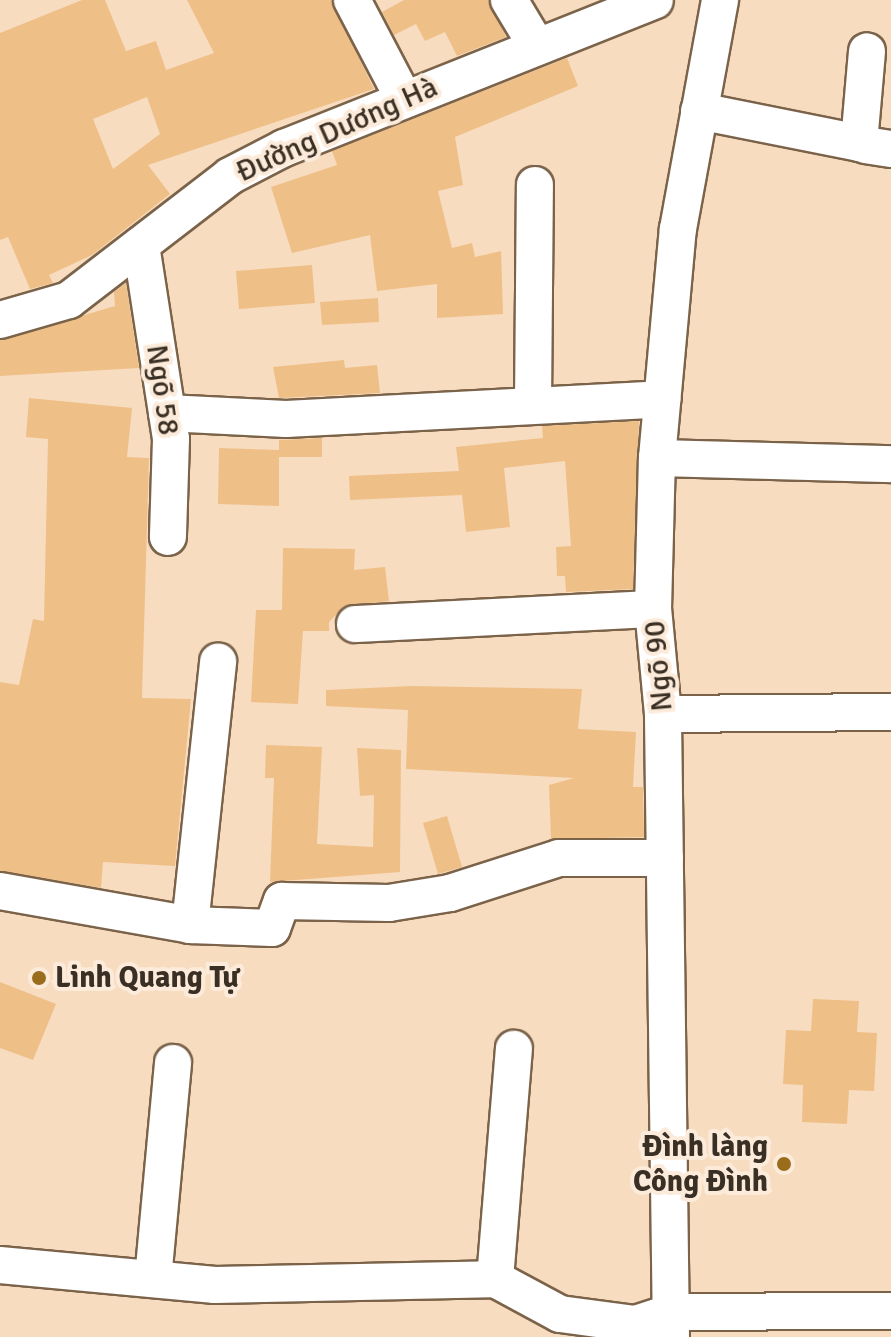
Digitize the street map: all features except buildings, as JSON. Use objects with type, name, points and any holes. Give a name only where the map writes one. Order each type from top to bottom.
[{"type":"street","points":[[352,0],[404,99]]},
{"type":"street","points":[[509,0],[536,45]]},
{"type":"street","name":"Đường Dương Hà","points":[[0,320],[69,300],[230,176],[404,99],[655,0]]},
{"type":"street","name":"Ngõ 90","points":[[671,1324],[663,714],[653,609],[657,458],[678,229],[720,0]]},
{"type":"street","points":[[699,111],[859,143],[867,51]]},
{"type":"street","points":[[533,404],[535,185]]},
{"type":"street","name":"Ngõ 58","points":[[141,245],[167,413],[168,537]]},
{"type":"street","points":[[167,413],[286,419],[662,399]]},
{"type":"street","points":[[657,458],[891,464]]},
{"type":"street","points":[[355,624],[653,609]]},
{"type":"street","points":[[190,925],[218,661]]},
{"type":"street","points":[[663,714],[891,712]]},
{"type":"street","points":[[0,891],[190,925],[272,928],[282,901],[389,903],[450,893],[559,858],[665,858]]},
{"type":"street","points":[[495,1279],[514,1049]]},
{"type":"street","points":[[153,1279],[173,1063]]},
{"type":"street","points":[[0,1265],[215,1285],[495,1279],[560,1314],[635,1324],[891,1311]]},
{"type":"place","name":"Linh Quang Tự","points":[[39,978]]},
{"type":"place","name":"Đình làng Công Đình","points":[[784,1164]]}]
